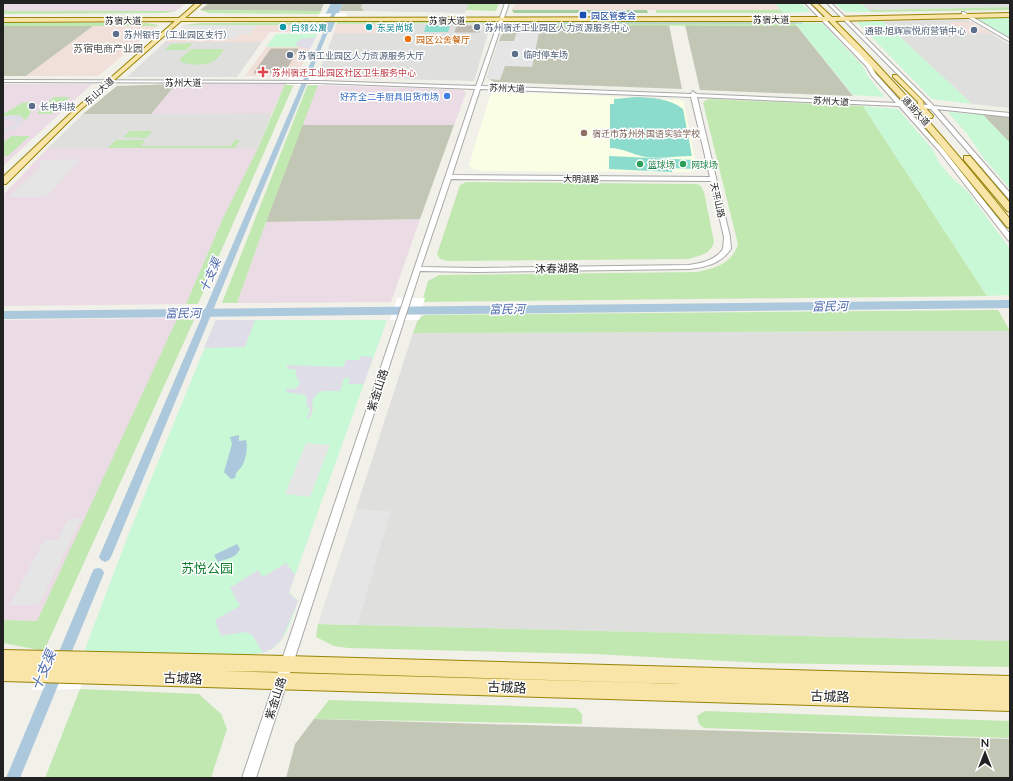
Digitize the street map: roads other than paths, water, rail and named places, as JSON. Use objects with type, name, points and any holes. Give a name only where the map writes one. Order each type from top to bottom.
[{"type":"main road","name":"东山大道","points":[[3,172],[192,3]]},
{"type":"main road","name":"东山大道","points":[[177,18],[198,3]]},
{"type":"main road","name":"通湖大道","points":[[814,3],[878,55],[904,103],[940,138],[1010,225]]},
{"type":"main road","name":"通湖大道","points":[[827,3],[833,17],[888,74],[921,104],[1010,209]]},
{"type":"main road","name":"苏宿大道","points":[[966,15],[1010,12]]},
{"type":"main road","name":"苏宿大道","points":[[3,19],[833,17],[1010,15]]},
{"type":"main road","points":[[885,87],[888,74],[909,82]]},
{"type":"main road","name":"东山大道","points":[[3,182],[106,80]]},
{"type":"main road","points":[[916,122],[940,138]]},
{"type":"main road","points":[[982,165],[991,186]]},
{"type":"main road","name":"古城路","points":[[3,658],[59,667],[281,681],[1010,702]]},
{"type":"main road","name":"古城路","points":[[3,673],[59,667],[286,664],[1010,685]]},
{"type":"street","name":"紫金山路","points":[[249,778],[400,317],[449,177],[506,3]]},
{"type":"street","points":[[807,3],[833,17],[885,87],[904,103],[916,122],[945,154],[1010,239]]},
{"type":"street","points":[[966,15],[1010,41]]},
{"type":"street","points":[[878,55],[909,82],[931,105],[1010,197]]},
{"type":"street","name":"苏州大道","points":[[3,80],[319,80],[904,103],[1010,111]]},
{"type":"street","name":"天平山路","points":[[692,94],[727,238],[727,249],[717,260],[696,265]]},
{"type":"street","name":"苏州大道","points":[[931,105],[1010,115]]},
{"type":"street","name":"大明湖路","points":[[449,177],[711,177]]},
{"type":"street","name":"沐春湖路","points":[[417,268],[477,270],[696,265]]},
{"type":"waterway","name":"十支渠","points":[[105,557],[338,3]]},
{"type":"waterway","points":[[523,23],[802,23]]},
{"type":"waterway","name":"富民河","points":[[3,315],[1010,304]]},
{"type":"waterway","name":"十支渠","points":[[13,778],[98,573]]},
{"type":"place","name":"园区管委会","points":[[583,15]]},
{"type":"place","name":"白领公寓","points":[[283,27]]},
{"type":"place","name":"东吴尚城","points":[[369,27]]},
{"type":"place","name":"苏州宿迁工业园区人力资源服务中心","points":[[477,27]]},
{"type":"place","name":"通银·旭辉宸悦府营销中心","points":[[974,30]]},
{"type":"place","name":"苏州银行（工业园区支行）","points":[[116,34]]},
{"type":"place","name":"园区公舍餐厅","points":[[408,39]]},
{"type":"place","name":"临时停车场","points":[[515,54]]},
{"type":"place","name":"苏宿工业园区人力资源服务大厅","points":[[290,55]]},
{"type":"place","name":"苏州宿迁工业园区社区卫生服务中心","points":[[263,72]]},
{"type":"place","name":"好齐全二手厨具旧货市场","points":[[447,96]]},
{"type":"place","name":"长电科技","points":[[32,106]]},
{"type":"place","name":"宿迁市苏州外国语实验学校","points":[[584,133]]},
{"type":"place","name":"篮球场","points":[[640,164]]},
{"type":"place","name":"网球场","points":[[683,164]]},
{"type":"district","name":"苏宿电商产业园","points":[[108,48]]},
{"type":"park label","name":"苏悦公园","points":[[207,568]]}]
